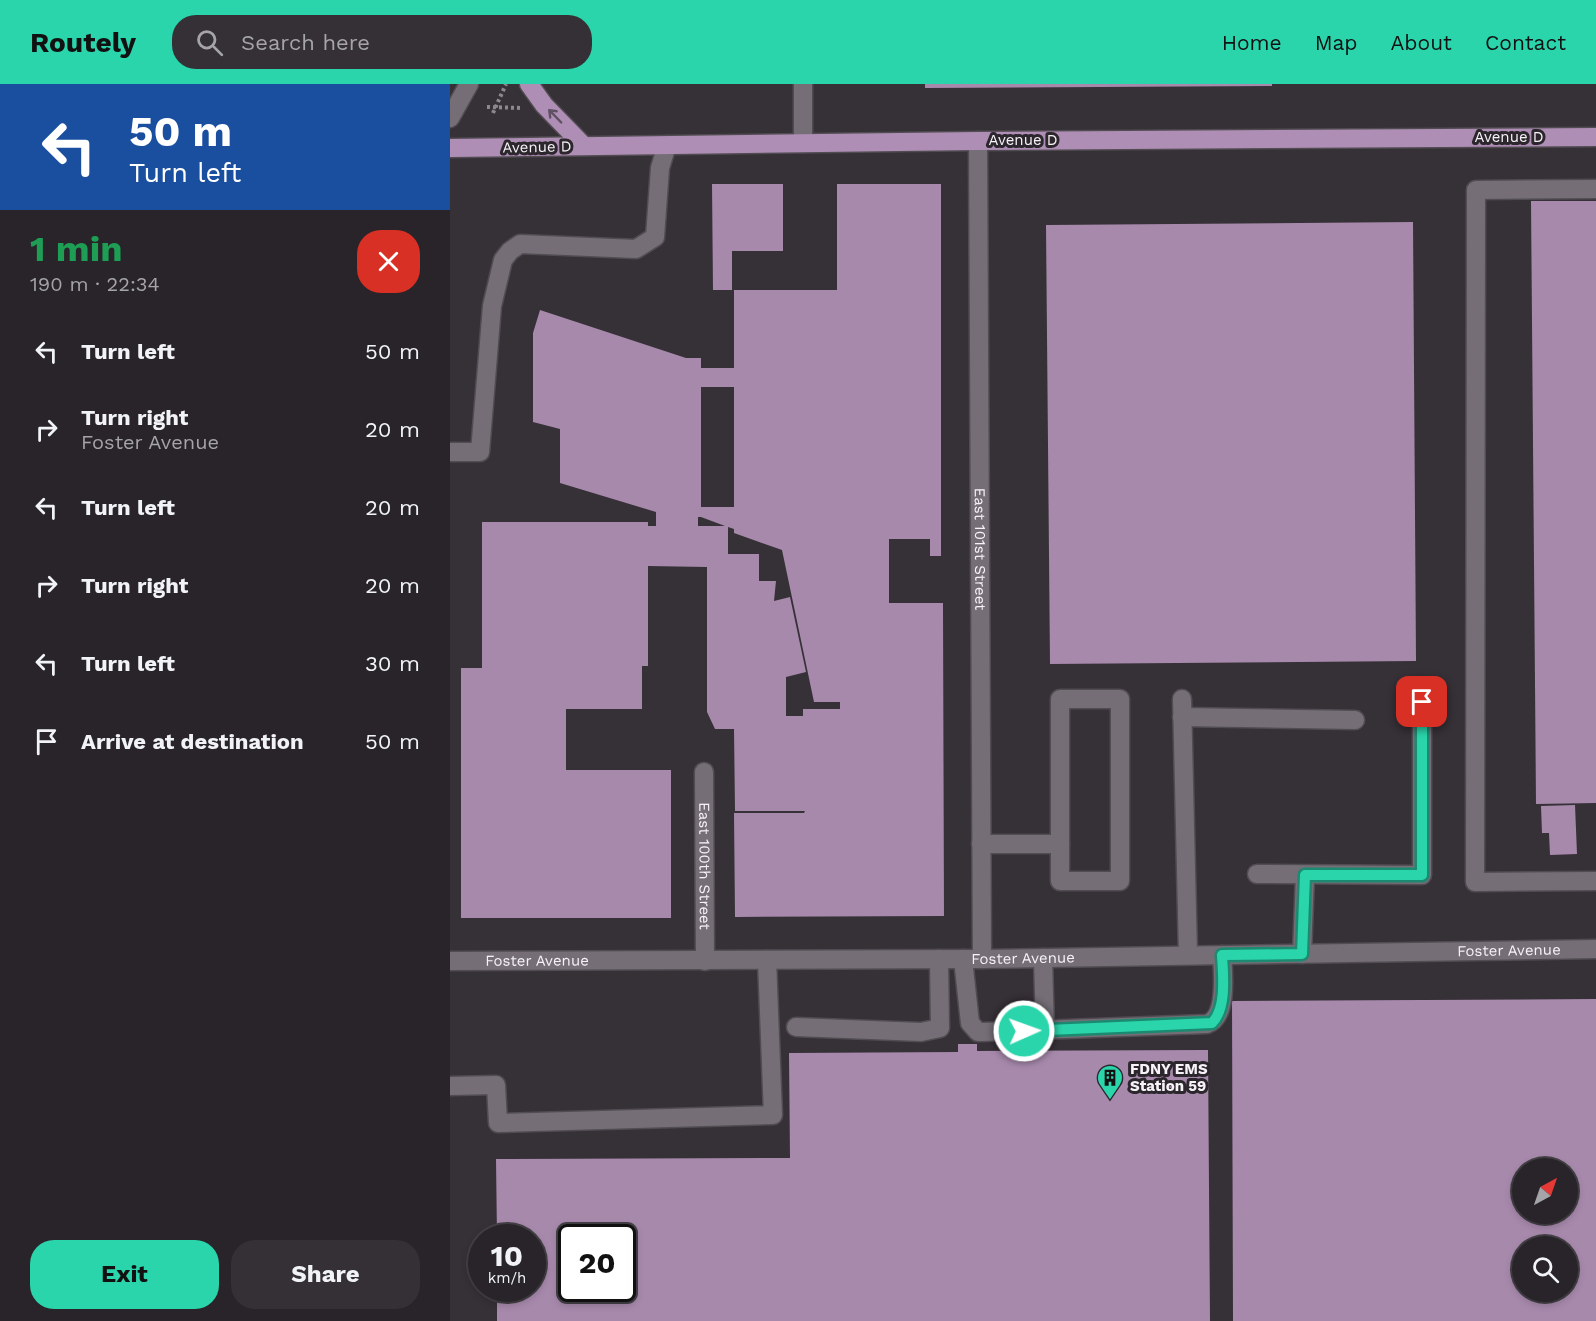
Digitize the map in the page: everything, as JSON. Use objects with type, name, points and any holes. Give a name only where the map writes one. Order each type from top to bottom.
[{"type":"main road","points":[[529,84],[544,105],[584,146]]},
{"type":"main road","name":"Avenue D","points":[[450,148],[978,141],[1596,137]]},
{"type":"street","points":[[450,118],[469,84]]},
{"type":"street","points":[[803,84],[803,143]]},
{"type":"street","name":"East 101st Street","points":[[978,141],[982,958]]},
{"type":"street","points":[[450,452],[480,452],[492,306],[503,260],[520,244],[636,249],[655,237],[660,168],[667,145]]},
{"type":"street","points":[[1596,189],[1476,190],[1475,882],[1596,881]]},
{"type":"street","points":[[1060,699],[1120,699],[1120,881],[1060,881],[1060,844],[1060,699]]},
{"type":"street","points":[[1182,699],[1188,956]]},
{"type":"street","points":[[1257,874],[1422,875],[1422,702]]},
{"type":"street","points":[[1182,717],[1355,720]]},
{"type":"street","name":"East 100th Street","points":[[704,772],[705,961]]},
{"type":"street","points":[[981,844],[1060,844]]},
{"type":"street","points":[[1302,954],[1305,875]]},
{"type":"street","name":"Foster Avenue","points":[[450,961],[1043,958],[1596,949]]},
{"type":"street","points":[[963,958],[970,1023],[973,1028],[982,1032],[1212,1023],[1216,1018],[1221,998],[1222,955]]},
{"type":"street","points":[[1043,958],[1045,1030]]},
{"type":"street","points":[[796,1027],[921,1032],[940,1028],[939,959]]},
{"type":"street","points":[[450,1086],[496,1085],[498,1123],[773,1115],[767,960]]},
{"type":"path","points":[[493,113],[506,84]]},
{"type":"path","points":[[487,107],[525,108]]},
{"type":"building","points":[[925,84],[1272,84],[1272,86],[925,88]]},
{"type":"building","points":[[712,184],[783,184],[783,251],[732,251],[732,290],[713,290]]},
{"type":"building","points":[[837,184],[941,184],[941,556],[930,556],[930,539],[889,539],[889,603],[943,603],[944,916],[735,917],[734,813],[804,813],[805,811],[735,811],[734,729],[715,729],[707,712],[707,567],[648,566],[648,666],[642,666],[642,709],[566,709],[566,770],[671,770],[671,918],[461,918],[461,668],[482,668],[482,522],[648,522],[648,526],[656,526],[656,512],[560,483],[560,429],[533,422],[533,333],[540,310],[686,358],[701,358],[701,368],[734,368],[734,290],[837,290]],"holes":[[[701,387],[734,387],[734,507],[701,507]],[[698,517],[725,526],[698,526]],[[728,527],[734,529],[734,533],[782,550],[814,702],[840,702],[840,709],[803,709],[803,716],[786,716],[786,677],[806,672],[790,597],[774,601],[776,581],[759,581],[759,554],[728,554]]]},
{"type":"building","points":[[1531,201],[1596,201],[1596,803],[1536,804]]},
{"type":"building","points":[[1413,222],[1416,661],[1050,664],[1046,225]]},
{"type":"building","points":[[1575,805],[1577,854],[1550,855],[1549,833],[1542,833],[1541,806]]},
{"type":"building","points":[[1596,999],[1596,1321],[1233,1321],[1232,1001]]},
{"type":"building","points":[[958,1044],[977,1044],[977,1051],[1208,1050],[1210,1321],[497,1321],[497,1302],[546,1302],[546,1224],[497,1224],[496,1159],[790,1158],[789,1053],[958,1052]]},
{"type":"place","name":"FDNY EMS Station 59","points":[[1110,1101]]},
{"type":"route","points":[[1024,1031],[1212,1023],[1216,1018],[1221,998],[1222,955],[1302,954],[1305,875],[1422,875],[1422,702]]}]
